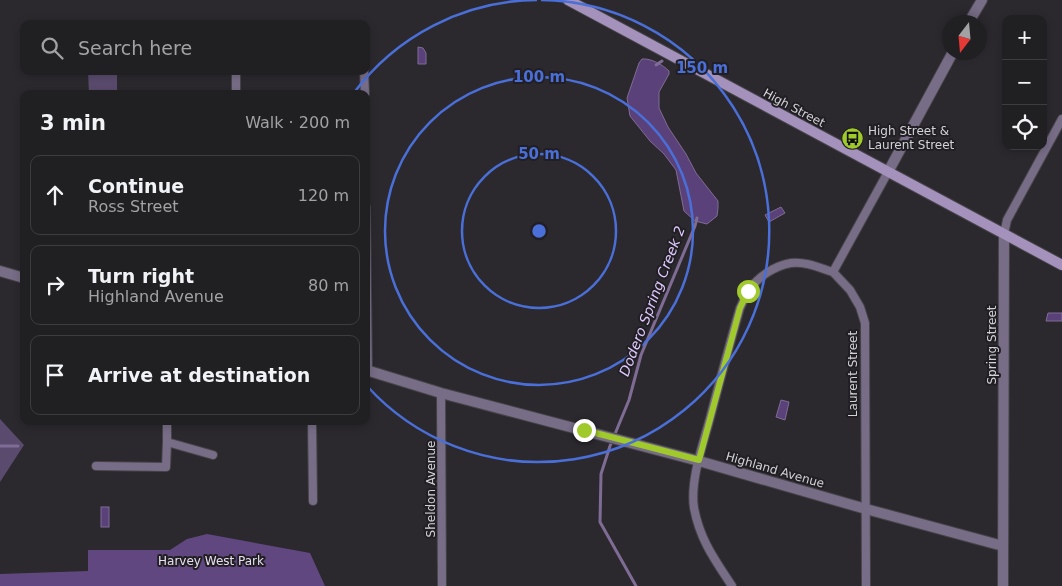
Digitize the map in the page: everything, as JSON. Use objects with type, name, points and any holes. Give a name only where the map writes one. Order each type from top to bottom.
[{"type":"main road","name":"High Street","points":[[568,0],[1062,265]]},
{"type":"street","points":[[973,15],[982,0]]},
{"type":"street","points":[[732,586],[708,549],[699,529],[693,490],[699,460],[740,308],[748,291],[761,276],[775,268],[792,263],[810,265],[833,272],[949,60]]},
{"type":"street","points":[[236,75],[236,90]]},
{"type":"street","points":[[364,75],[365,90]]},
{"type":"street","name":"Spring Street","points":[[1003,586],[1004,234],[1008,216],[1062,119]]},
{"type":"street","points":[[0,271],[20,277]]},
{"type":"street","name":"Laurent Street","points":[[833,272],[850,290],[860,307],[865,323],[866,586]]},
{"type":"street","name":"Highland Avenue","points":[[370,371],[441,393],[699,460],[866,509],[1003,546]]},
{"type":"street","name":"Sheldon Avenue","points":[[441,393],[442,586]]},
{"type":"street","points":[[96,466],[166,467],[167,425]]},
{"type":"street","points":[[312,425],[313,501]]},
{"type":"street","points":[[167,442],[212,455]]},
{"type":"shaded area","points":[[418,47],[423,48],[426,53],[426,64],[418,64]]},
{"type":"shaded area","points":[[642,59],[657,62],[669,71],[659,92],[659,108],[668,127],[696,173],[718,201],[717,216],[707,224],[695,221],[684,211],[676,170],[630,116],[627,98]]},
{"type":"shaded area","points":[[88,75],[117,75],[117,90],[89,90]]},
{"type":"shaded area","points":[[781,207],[785,213],[769,222],[765,215]]},
{"type":"shaded area","points":[[1048,313],[1062,313],[1062,321],[1046,321]]},
{"type":"shaded area","points":[[781,400],[789,402],[785,420],[776,417]]},
{"type":"shaded area","points":[[0,419],[24,445],[0,482]]},
{"type":"shaded area","points":[[101,507],[109,507],[109,527],[101,527]]},
{"type":"green space","name":"Harvey West Park","points":[[207,534],[310,553],[325,586],[0,586],[0,574],[88,571],[88,550],[170,550],[187,539]]},
{"type":"waterway","name":"Dodero Spring Creek 2","points":[[656,65],[662,61]]},
{"type":"waterway","name":"Dodero Spring Creek 2","points":[[636,586],[600,522],[601,474],[629,400],[641,355],[697,218]]},
{"type":"waterway","points":[[0,446],[18,446]]},
{"type":"place","name":"High Street & Laurent Street","points":[[852,138]]},
{"type":"route","points":[[584,430],[699,460],[740,308],[748,291]]}]
